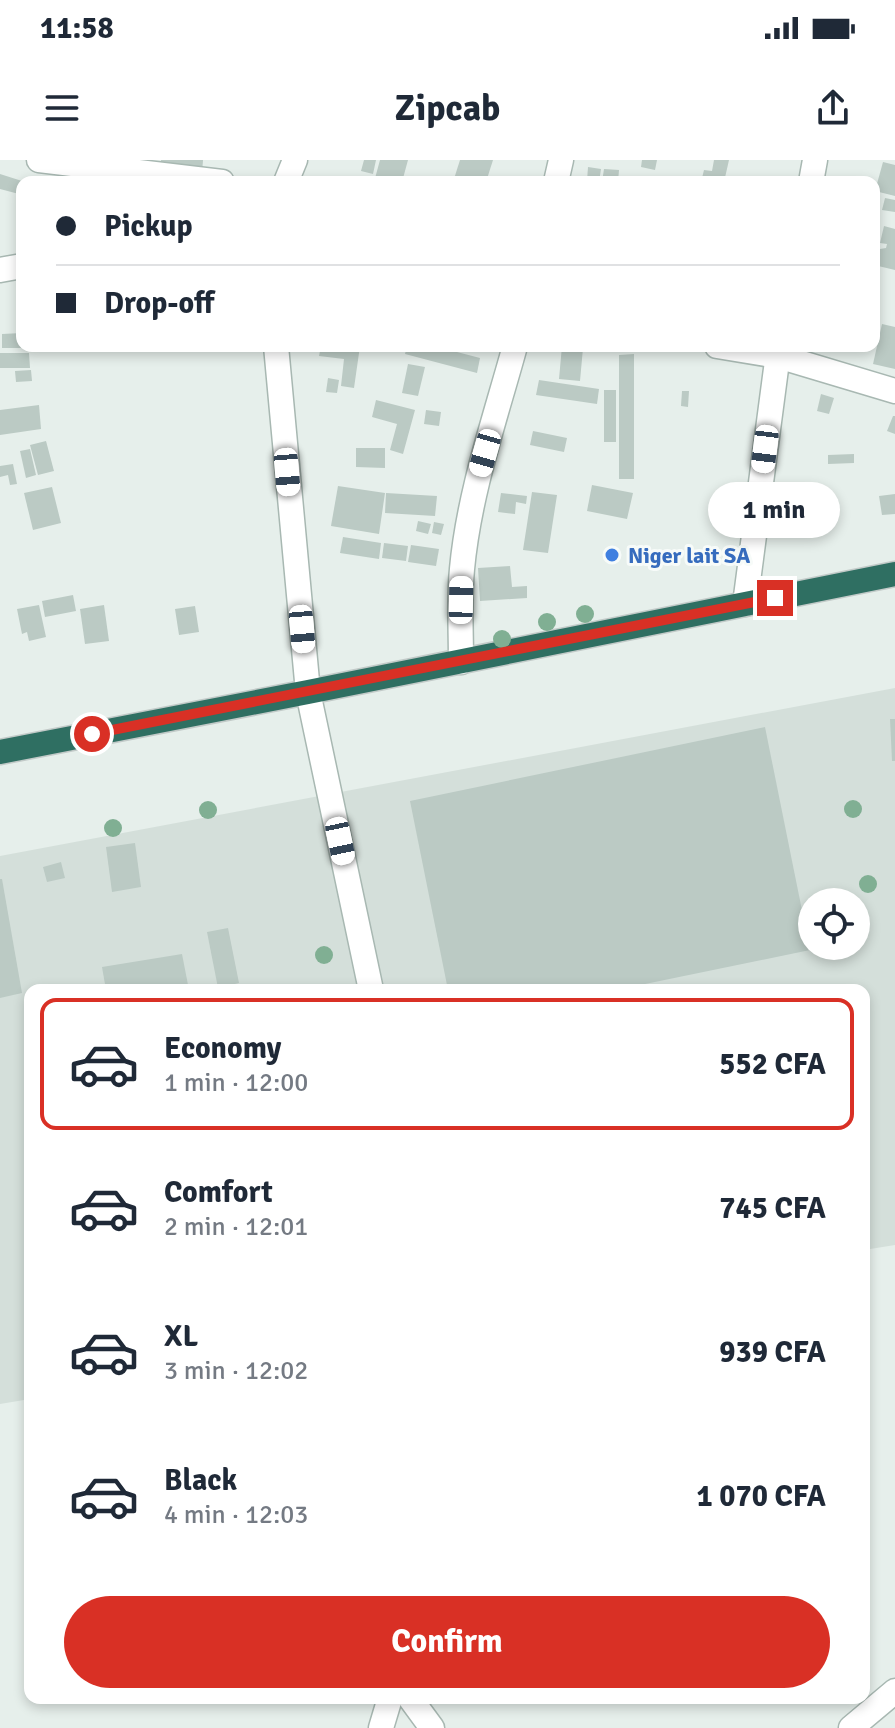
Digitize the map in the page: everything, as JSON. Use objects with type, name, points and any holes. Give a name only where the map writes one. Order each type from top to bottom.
[{"type":"highway","points":[[0,752],[895,574]]},
{"type":"street","points":[[39,160],[172,176]]},
{"type":"street","points":[[277,352],[308,692],[370,984]]},
{"type":"street","points":[[461,662],[462,570],[468,528],[478,479],[513,352]]},
{"type":"street","points":[[745,604],[778,352]]},
{"type":"street","points":[[781,352],[895,391]]},
{"type":"street","points":[[851,1728],[895,1691]]},
{"type":"street","points":[[381,1728],[388,1704]]},
{"type":"street","points":[[414,1704],[432,1728]]},
{"type":"shaded area","points":[[895,688],[895,1245],[870,1249],[870,984],[24,984],[24,1400],[0,1404],[0,856]]},
{"type":"building","points":[[161,160],[203,160],[202,174],[160,171]]},
{"type":"building","points":[[364,160],[376,160],[373,174],[361,171]]},
{"type":"building","points":[[380,160],[408,160],[404,176],[376,176]]},
{"type":"building","points":[[460,160],[493,160],[488,176],[455,176]]},
{"type":"building","points":[[642,160],[657,160],[655,170],[641,167]]},
{"type":"building","points":[[714,160],[729,160],[725,176],[702,176],[704,170],[712,171]]},
{"type":"building","points":[[883,162],[895,165],[895,196],[880,192],[879,176]]},
{"type":"building","points":[[588,167],[601,169],[600,176],[587,176]]},
{"type":"building","points":[[604,169],[619,170],[618,176],[603,176]]},
{"type":"building","points":[[0,174],[16,179],[16,193],[0,189]]},
{"type":"building","points":[[885,198],[895,200],[895,212],[882,210]]},
{"type":"building","points":[[884,226],[895,229],[895,270],[880,266],[880,249],[886,248],[887,244],[880,243]]},
{"type":"building","points":[[882,324],[895,327],[895,369],[873,364],[876,352],[880,352]]},
{"type":"building","points":[[16,333],[16,348],[2,348],[2,334]]},
{"type":"building","points":[[320,352],[359,352],[354,388],[341,386],[344,359],[319,356]]},
{"type":"building","points":[[457,352],[480,358],[477,373],[405,354]]},
{"type":"building","points":[[561,352],[583,352],[580,381],[559,379]]},
{"type":"building","points":[[0,353],[29,353],[30,368],[0,368]]},
{"type":"building","points":[[634,354],[634,479],[619,479],[619,355]]},
{"type":"building","points":[[408,364],[425,367],[418,396],[402,393]]},
{"type":"building","points":[[31,370],[32,381],[16,382],[15,371]]},
{"type":"building","points":[[328,378],[339,380],[337,393],[326,392]]},
{"type":"building","points":[[539,380],[599,389],[597,404],[536,395]]},
{"type":"building","points":[[604,390],[616,390],[616,442],[604,442]]},
{"type":"building","points":[[682,391],[689,391],[688,407],[681,406]]},
{"type":"building","points":[[821,394],[834,398],[829,414],[817,411]]},
{"type":"building","points":[[376,400],[415,410],[403,454],[390,450],[397,424],[372,417]]},
{"type":"building","points":[[39,405],[41,429],[0,435],[0,410]]},
{"type":"building","points":[[426,410],[441,412],[439,426],[424,424]]},
{"type":"building","points":[[895,416],[895,434],[887,431]]},
{"type":"building","points":[[533,431],[567,438],[564,452],[530,445]]},
{"type":"building","points":[[46,441],[54,471],[38,475],[30,445]]},
{"type":"building","points":[[356,448],[385,448],[385,468],[356,467]]},
{"type":"building","points":[[30,449],[36,475],[26,478],[20,451]]},
{"type":"building","points":[[854,454],[854,463],[828,464],[828,455]]},
{"type":"building","points":[[13,464],[17,484],[10,485],[8,475],[0,477],[0,466]]},
{"type":"building","points":[[592,485],[633,493],[627,519],[587,511]]},
{"type":"building","points":[[338,486],[385,493],[379,534],[331,526]]},
{"type":"building","points":[[52,487],[61,523],[33,530],[24,493]]},
{"type":"building","points":[[532,492],[557,495],[548,553],[523,550]]},
{"type":"building","points":[[386,493],[437,496],[435,516],[385,513]]},
{"type":"building","points":[[501,493],[527,496],[526,504],[516,502],[515,514],[498,512]]},
{"type":"building","points":[[895,494],[895,514],[882,515],[879,496]]},
{"type":"building","points":[[418,521],[431,524],[428,534],[416,531]]},
{"type":"building","points":[[434,522],[444,524],[441,535],[432,533]]},
{"type":"building","points":[[343,537],[381,543],[379,559],[340,553]]},
{"type":"building","points":[[384,543],[408,546],[406,561],[382,558]]},
{"type":"building","points":[[411,545],[439,549],[436,566],[408,562]]},
{"type":"building","points":[[510,566],[512,587],[527,586],[527,598],[480,601],[478,568]]},
{"type":"building","points":[[73,595],[76,611],[45,617],[42,601]]},
{"type":"building","points":[[39,605],[46,637],[29,641],[27,632],[22,634],[17,609]]},
{"type":"building","points":[[104,605],[109,641],[85,644],[80,609]]},
{"type":"building","points":[[195,606],[199,632],[179,635],[175,609]]},
{"type":"building","points":[[890,719],[895,719],[895,761],[892,761]]},
{"type":"building","points":[[765,727],[798,891],[798,952],[645,984],[447,984],[410,801]]},
{"type":"building","points":[[135,843],[141,887],[112,892],[106,847]]},
{"type":"building","points":[[61,862],[65,878],[47,882],[43,867]]},
{"type":"building","points":[[0,879],[22,993],[0,998]]},
{"type":"building","points":[[228,928],[239,983],[217,984],[207,932]]},
{"type":"building","points":[[182,954],[188,984],[105,984],[102,967]]},
{"type":"place","name":"Niger lait SA","points":[[612,555]]},
{"type":"route","points":[[92,734],[775,598]]}]
